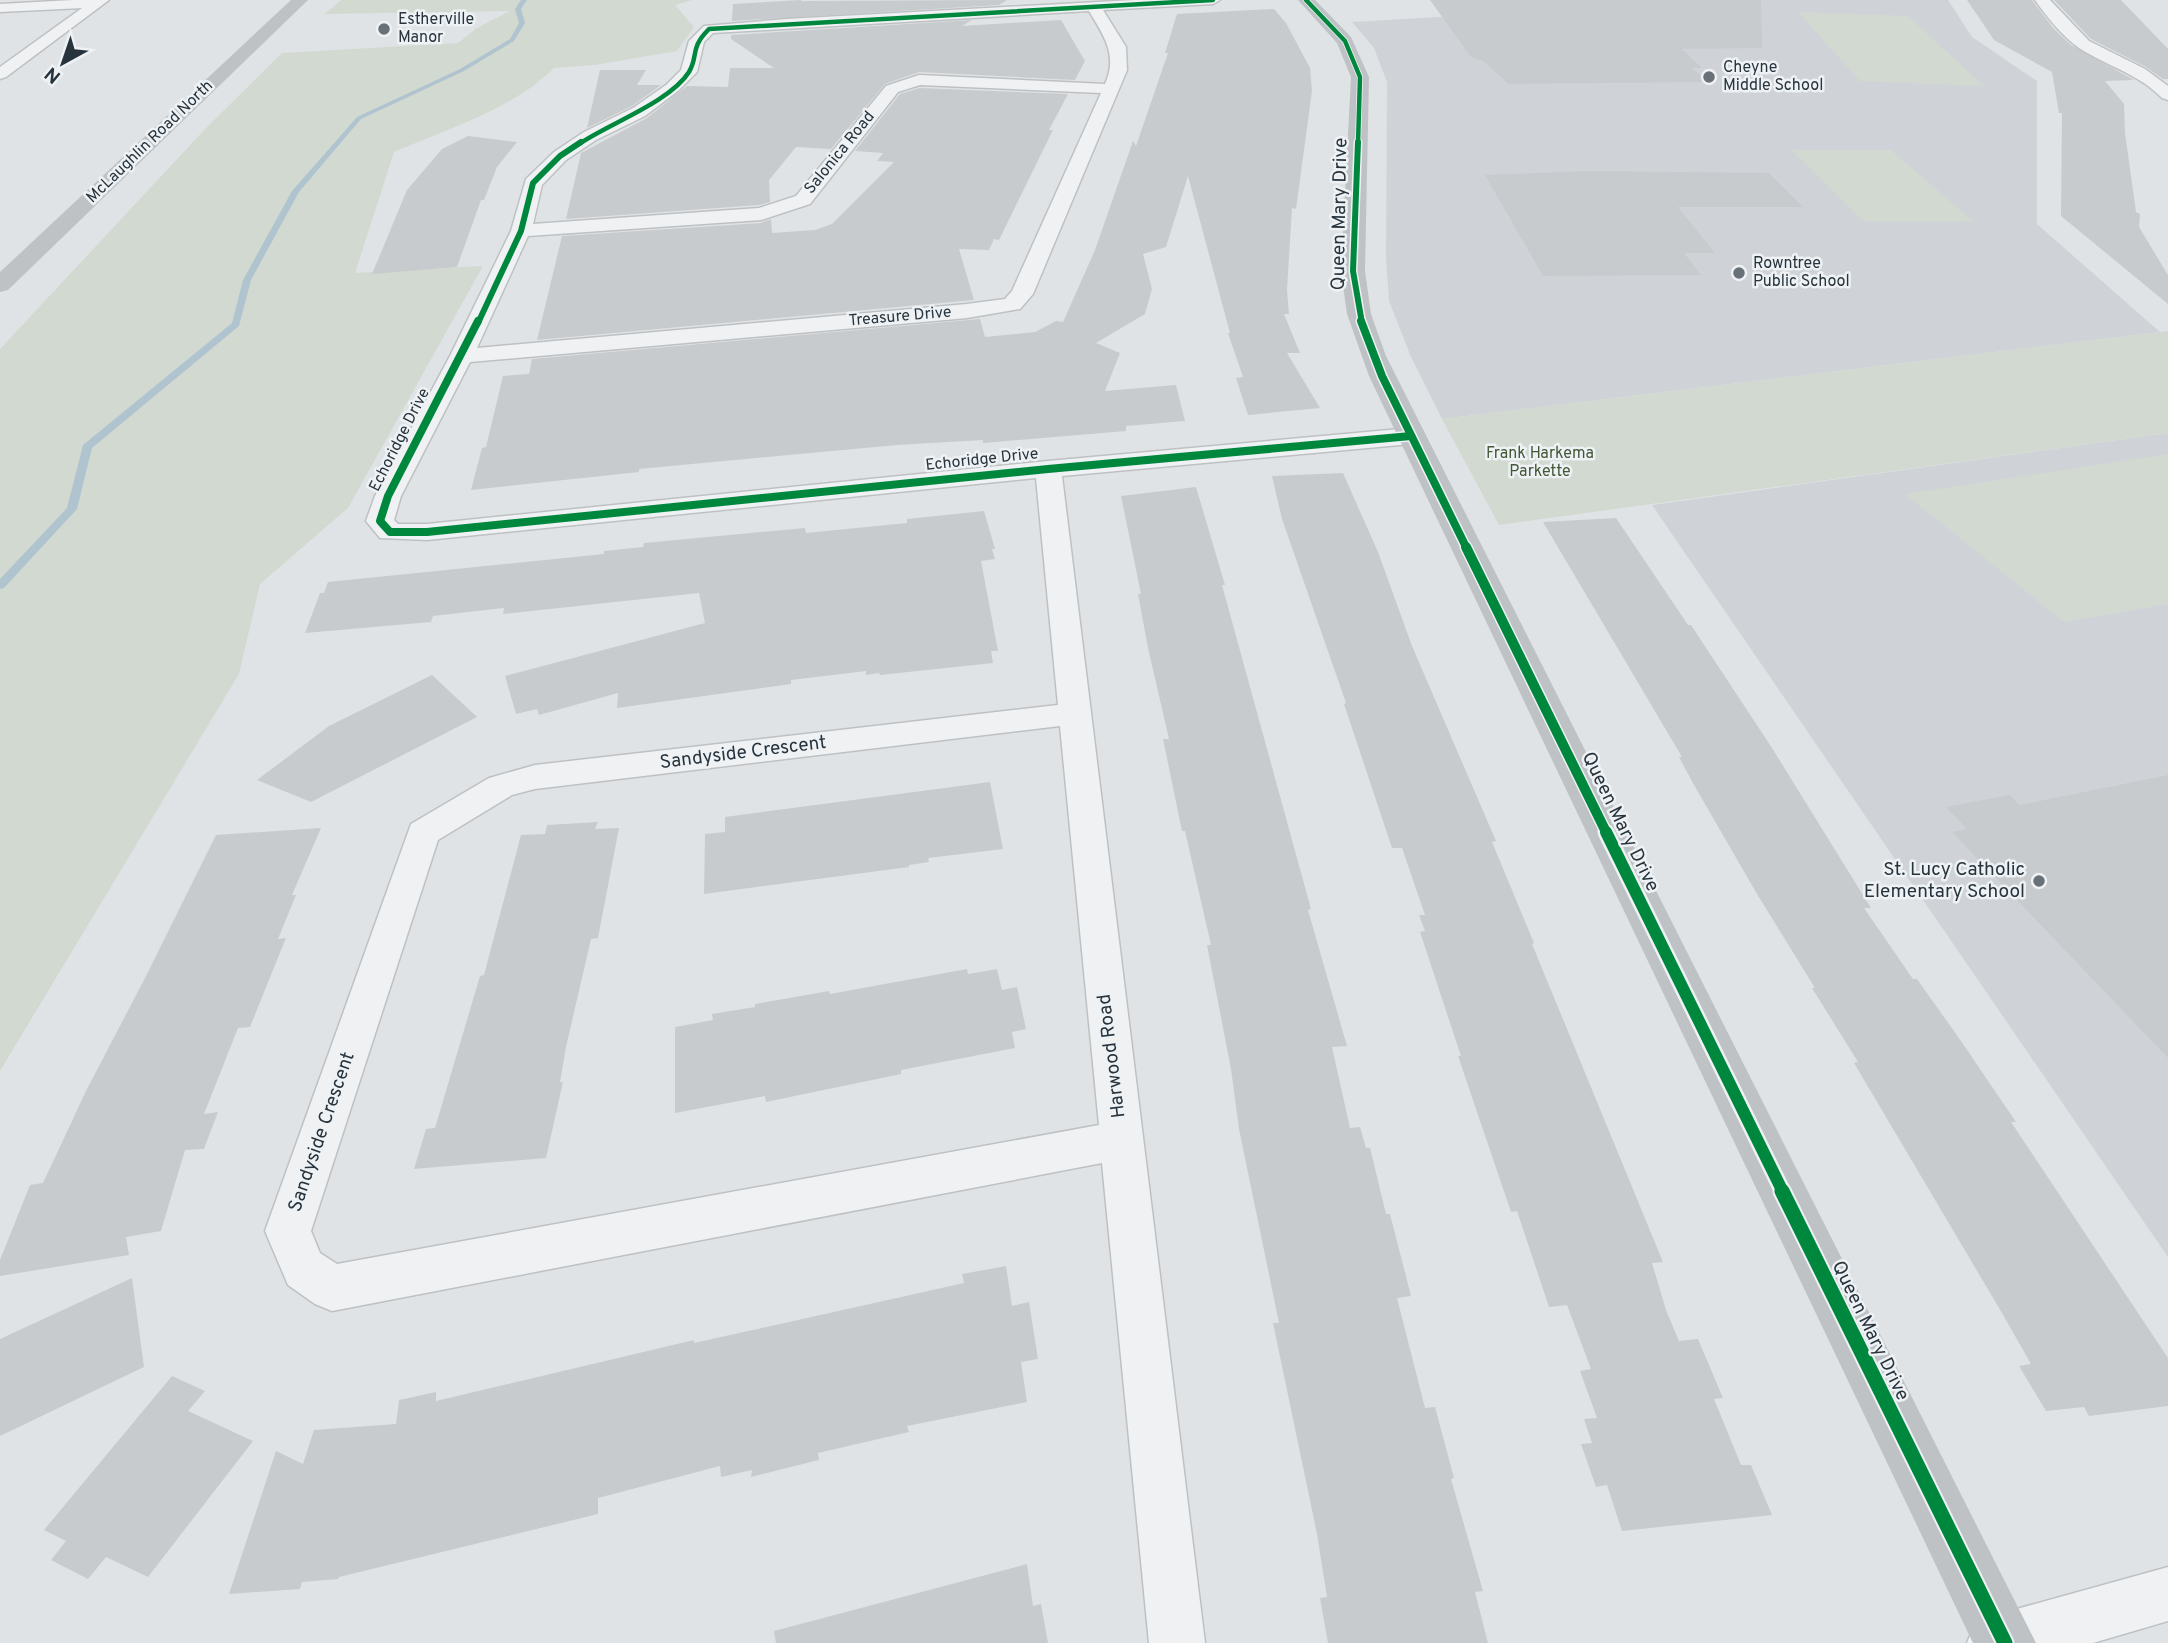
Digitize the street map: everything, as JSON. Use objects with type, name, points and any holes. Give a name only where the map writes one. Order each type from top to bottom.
[{"type":"street","name":"McLaughlin Road North","points":[[0,285],[300,0]]},
{"type":"street","name":"Echoridge Drive","points":[[1213,0],[774,23],[709,29],[697,41],[689,72],[672,89],[560,156],[533,183],[521,231],[461,356],[388,496],[380,521],[390,532],[428,532],[1048,469],[1411,436]]},
{"type":"street","name":"Queen Mary Drive","points":[[1306,0],[1345,41],[1358,67],[1361,101],[1353,293],[1364,333],[1411,436],[2001,1642]]},
{"type":"street","points":[[2042,0],[2071,33],[2086,45],[2121,62],[2168,95]]},
{"type":"street","points":[[0,8],[99,1]]},
{"type":"street","points":[[0,74],[99,1]]},
{"type":"street","name":"Treasure Drive","points":[[461,356],[967,311],[1012,304],[1022,294],[1119,70],[1118,47],[1094,7]]},
{"type":"street","name":"Salonica Road","points":[[521,231],[761,214],[803,200],[891,89],[900,84],[919,80],[1111,89]]},
{"type":"street","name":"Harwood Road","points":[[1048,469],[1177,1643]]},
{"type":"street","name":"Sandyside Crescent","points":[[1073,714],[535,777],[501,786],[423,833],[288,1231],[304,1269],[332,1288],[1122,1140]]},
{"type":"street","points":[[2001,1642],[2168,1594]]},
{"type":"shaded area","name":"Rowntree Public School","points":[[1732,0],[1948,0],[1972,37],[2037,81],[2037,224],[2160,332],[1442,419],[1411,357],[1389,301],[1386,259],[1387,82],[1374,48],[1352,22]]},
{"type":"shaded area","name":"St. Lucy Catholic Elementary School","points":[[2168,433],[2168,1257],[1652,505]]},
{"type":"green space","points":[[341,0],[692,0],[675,5],[694,27],[677,51],[595,65],[554,68],[519,96],[499,107],[394,152],[355,273],[483,266],[348,508],[260,584],[239,674],[0,1071],[0,349],[207,127],[282,53],[458,43],[477,28],[510,11],[325,14]]},
{"type":"green space","points":[[1798,12],[1908,16],[1984,86],[1860,81]]},
{"type":"green space","points":[[1791,150],[1891,150],[1973,221],[1863,221]]},
{"type":"green space","name":"Frank Harkema Parkette","points":[[2168,331],[2168,433],[1499,525],[1442,419]]},
{"type":"green space","points":[[2168,454],[2168,604],[2064,622],[1905,494]]},
{"type":"building","points":[[801,0],[1007,0],[999,5],[732,21],[733,4]]},
{"type":"building","points":[[1430,0],[1761,0],[1762,48],[1682,49],[1702,68],[1692,68],[1708,82],[1509,84],[1483,61],[1471,57]]},
{"type":"building","points":[[1967,0],[2032,0],[2053,28],[2071,45],[2134,80],[2105,81],[2124,104],[2125,133],[2136,212],[2140,214],[2139,227],[2168,275],[2168,304],[2061,216],[2062,113],[2059,113],[2052,72],[1994,40]]},
{"type":"building","points":[[2054,0],[2121,0],[2168,49],[2168,79],[2163,79],[2146,67],[2091,39]]},
{"type":"building","points":[[1274,9],[1286,23],[1310,68],[1312,91],[1296,209],[1292,208],[1287,290],[1289,314],[1284,314],[1300,353],[1287,353],[1320,408],[1248,415],[1236,378],[1243,377],[1228,333],[1188,176],[1166,247],[1143,254],[1152,289],[1145,314],[1096,343],[1120,353],[1105,391],[1176,385],[1185,421],[1126,426],[1126,431],[983,443],[983,440],[897,445],[639,469],[639,472],[471,490],[482,448],[486,447],[503,376],[529,374],[532,359],[980,319],[985,337],[1035,332],[1056,321],[1063,322],[1095,250],[1133,141],[1136,146],[1168,53],[1165,53],[1177,14]]},
{"type":"building","points":[[972,20],[962,26],[1061,20],[1085,61],[1075,80],[919,72],[885,84],[831,149],[796,147],[769,180],[770,202],[566,219],[581,153],[647,118],[687,86],[728,87],[730,68],[774,68],[731,39],[731,35]]},
{"type":"building","points":[[600,70],[646,70],[637,85],[661,85],[632,106],[587,128]]},
{"type":"building","points":[[920,88],[1068,94],[999,240],[994,239],[989,250],[959,249],[974,300],[537,340],[562,236],[761,223],[771,219],[772,233],[815,230],[832,224],[894,162],[877,161],[883,153],[855,151],[900,94]]},
{"type":"building","points":[[468,136],[517,142],[497,167],[484,200],[481,200],[457,267],[372,274],[407,190],[442,149]]},
{"type":"building","points":[[1589,171],[1769,173],[1803,207],[1678,207],[1715,253],[1684,253],[1701,275],[1543,276],[1485,175]]},
{"type":"building","points":[[1343,473],[1378,552],[1412,646],[1496,841],[1492,842],[1534,943],[1532,944],[1663,1262],[1652,1263],[1666,1310],[1679,1341],[1698,1339],[1723,1398],[1714,1399],[1741,1465],[1751,1465],[1772,1515],[1622,1531],[1607,1485],[1596,1487],[1581,1444],[1592,1443],[1584,1419],[1597,1418],[1580,1371],[1591,1369],[1567,1305],[1549,1307],[1517,1211],[1511,1212],[1458,1056],[1461,1056],[1420,932],[1425,931],[1419,915],[1425,915],[1402,848],[1392,848],[1344,704],[1346,703],[1282,519],[1272,476]]},
{"type":"building","points":[[1196,487],[1225,585],[1222,585],[1347,1046],[1332,1047],[1350,1128],[1360,1127],[1366,1148],[1370,1148],[1386,1214],[1390,1214],[1411,1296],[1397,1298],[1425,1408],[1435,1407],[1454,1478],[1451,1479],[1483,1591],[1475,1592],[1488,1643],[1328,1643],[1320,1598],[1327,1597],[1317,1534],[1273,1323],[1279,1323],[1239,1129],[1231,1069],[1207,945],[1211,945],[1185,831],[1182,831],[1163,739],[1169,739],[1148,648],[1138,594],[1141,594],[1121,496]]},
{"type":"building","points":[[984,511],[995,549],[992,549],[995,559],[981,561],[998,651],[991,651],[993,663],[880,675],[866,675],[866,671],[791,680],[791,684],[617,708],[618,693],[539,715],[537,709],[516,714],[505,676],[705,623],[699,593],[503,614],[504,608],[433,616],[431,622],[305,633],[320,593],[324,593],[328,582],[604,554],[604,551],[643,547],[644,543],[805,528],[806,533],[907,523],[907,519]]},
{"type":"building","points":[[1616,518],[1772,748],[1871,908],[1864,908],[2016,1122],[2011,1122],[2168,1358],[2168,1406],[2089,1416],[2084,1407],[2046,1411],[2019,1366],[2031,1364],[1854,1063],[1858,1062],[1812,988],[1815,988],[1694,785],[1679,757],[1682,757],[1543,522]]},
{"type":"building","points":[[432,675],[477,717],[311,802],[257,780],[329,726]]},
{"type":"building","points":[[2168,775],[2168,1058],[1952,832],[1967,829],[1946,807],[2010,795],[2020,805]]},
{"type":"building","points":[[990,782],[1003,849],[928,858],[929,862],[909,867],[704,894],[705,834],[725,832],[725,817]]},
{"type":"building","points":[[598,822],[595,829],[619,828],[598,938],[591,939],[566,1047],[560,1082],[563,1082],[546,1158],[414,1169],[426,1129],[435,1128],[480,976],[484,975],[521,835],[545,834],[547,825]]},
{"type":"building","points":[[321,828],[292,895],[296,895],[278,939],[286,938],[250,1027],[238,1028],[204,1114],[218,1112],[204,1149],[185,1150],[161,1231],[126,1237],[129,1255],[0,1276],[0,1260],[30,1185],[43,1183],[86,1091],[216,835]]},
{"type":"building","points":[[967,969],[968,974],[997,969],[1002,990],[1017,987],[1026,1029],[1012,1032],[1015,1048],[901,1070],[901,1074],[766,1102],[765,1096],[675,1113],[675,1027],[713,1020],[712,1014],[755,1007],[755,1004],[829,991],[830,994]]},
{"type":"building","points":[[1006,1266],[1012,1306],[1029,1302],[1038,1359],[1021,1362],[1027,1402],[907,1426],[909,1432],[818,1453],[819,1460],[751,1477],[752,1470],[721,1477],[720,1466],[598,1498],[598,1514],[338,1579],[302,1582],[300,1589],[229,1594],[276,1451],[303,1464],[314,1430],[396,1424],[399,1400],[436,1392],[436,1401],[694,1340],[694,1343],[964,1283],[962,1274]]},
{"type":"building","points":[[132,1278],[144,1367],[0,1436],[0,1339]]},
{"type":"building","points":[[172,1376],[205,1391],[188,1411],[253,1441],[148,1577],[106,1557],[88,1579],[51,1560],[66,1541],[44,1530]]},
{"type":"building","points":[[1027,1564],[1033,1606],[1041,1604],[1048,1643],[776,1643],[774,1631]]},
{"type":"waterway","points":[[0,586],[72,509],[87,447],[236,324],[247,280],[296,191],[359,118],[462,70],[512,40],[522,23],[518,9],[524,0]]},
{"type":"cycle path","points":[[1213,0],[709,29],[697,41],[689,72],[672,88],[639,112],[590,136],[560,156],[533,183],[521,231],[462,356],[388,496],[380,521],[390,532],[427,532],[1048,469],[1411,436]]},
{"type":"cycle path","points":[[1306,0],[1345,41],[1360,77],[1353,271],[1359,314],[1373,356],[2005,1643]]},
{"type":"place","name":"Estherville Manor","points":[[384,29]]},
{"type":"place","name":"Cheyne Middle School","points":[[1709,77]]},
{"type":"place","name":"Rowntree Public School","points":[[1739,273]]},
{"type":"place","name":"St. Lucy Catholic Elementary School","points":[[2039,881]]}]
